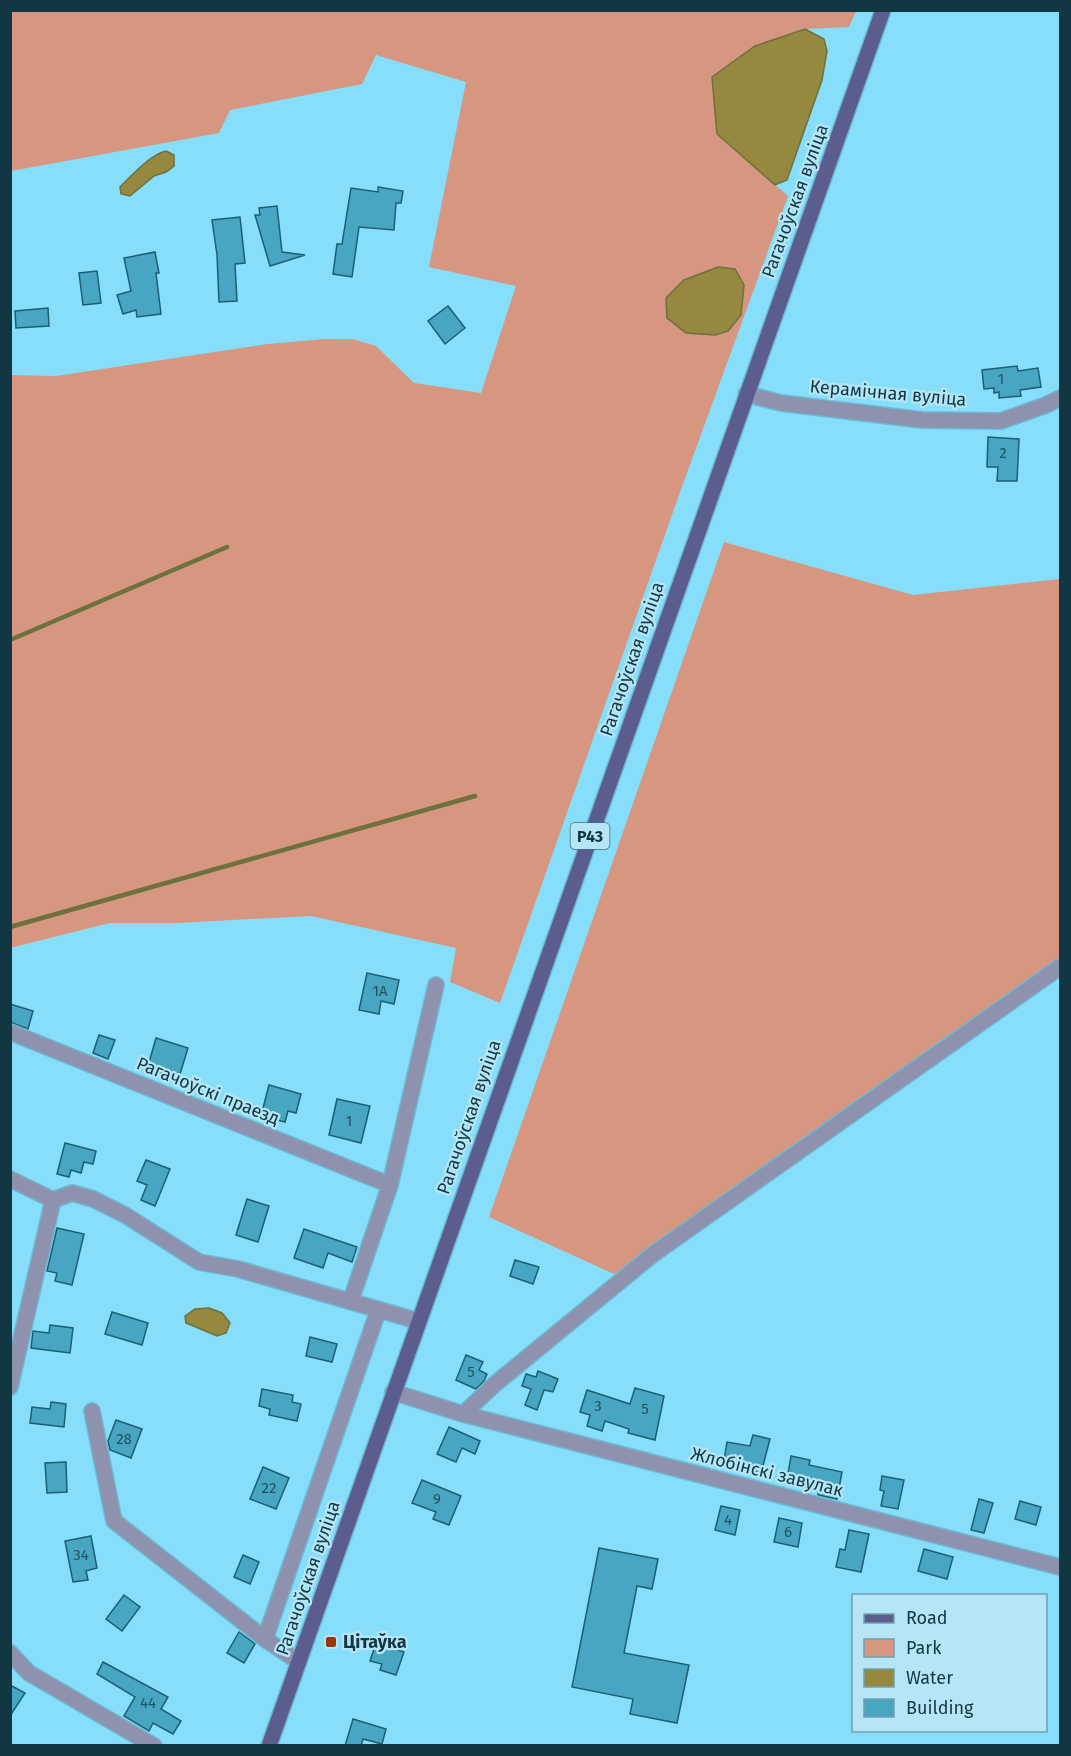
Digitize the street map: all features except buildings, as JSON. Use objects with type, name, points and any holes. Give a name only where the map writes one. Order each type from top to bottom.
[{"type":"main road","name":"Рагачоўская вуліца","points":[[269,1746],[883,10]]},
{"type":"street","name":"Керамічная вуліца","points":[[746,394],[781,403],[922,420],[1001,421],[1060,398]]},
{"type":"street","points":[[463,1414],[495,1384],[652,1255],[1060,967]]},
{"type":"street","points":[[351,1300],[390,1185],[436,985]]},
{"type":"street","name":"Рагачоўскі праезд","points":[[10,1032],[390,1185]]},
{"type":"street","points":[[10,1179],[53,1200],[72,1193],[93,1199],[125,1215],[199,1262],[238,1269],[418,1321]]},
{"type":"street","points":[[10,1387],[53,1200]]},
{"type":"street","points":[[265,1638],[378,1311]]},
{"type":"street","name":"Жлобінскі завулак","points":[[393,1392],[463,1414],[1060,1567]]},
{"type":"street","points":[[92,1411],[114,1521],[299,1662]]},
{"type":"street","points":[[10,1653],[29,1672],[154,1746]]},
{"type":"green space","points":[[11,11],[856,11],[849,27],[805,29],[717,134],[788,196],[680,492],[500,1003],[450,982],[456,948],[311,916],[176,923],[110,923],[10,948],[11,375],[56,376],[268,344],[352,339],[376,346],[414,383],[481,393],[516,286],[429,267],[466,82],[376,55],[362,84],[230,110],[219,133],[11,171]]},
{"type":"green space","points":[[724,542],[913,595],[1060,579],[1060,966],[614,1274],[489,1217]]},
{"type":"water","points":[[805,29],[824,39],[827,51],[822,80],[787,180],[775,185],[717,134],[712,77],[755,46]]},
{"type":"water","points":[[166,151],[174,155],[174,166],[154,176],[130,196],[121,194],[120,187],[135,172],[154,156]]},
{"type":"water","points":[[718,267],[735,269],[744,285],[741,315],[728,331],[715,335],[686,333],[667,318],[666,298],[684,280]]},
{"type":"water","points":[[209,1308],[222,1313],[230,1323],[226,1333],[217,1336],[186,1323],[185,1316],[195,1309]]},
{"type":"waterway","points":[[10,640],[227,547]]},
{"type":"waterway","points":[[10,927],[475,796]]},
{"type":"place","name":"Цітаўка","points":[[331,1642]]}]
